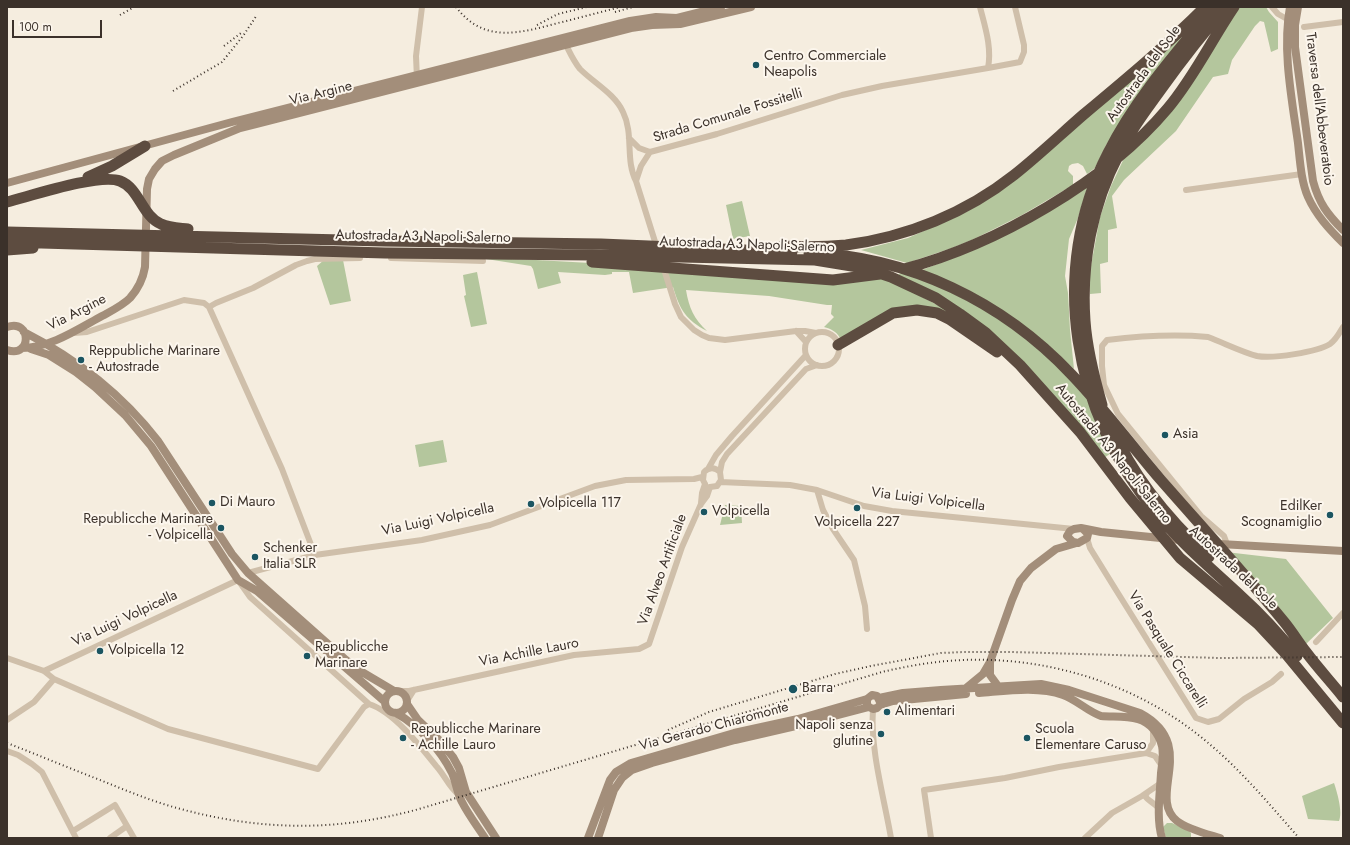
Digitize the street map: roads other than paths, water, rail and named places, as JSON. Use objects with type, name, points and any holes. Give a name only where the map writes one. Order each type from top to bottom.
[{"type":"highway","points":[[690,247],[744,245],[806,247],[844,245],[870,241],[902,233],[945,217],[971,204],[1014,175],[1170,42],[1205,7]]},
{"type":"highway","name":"Autostrada del Sole","points":[[1214,7],[1168,62],[1144,95],[1120,131],[1094,182],[1085,210],[1075,264],[1075,321],[1081,360],[1100,423],[1124,467],[1144,498],[1190,550],[1268,622],[1343,712]]},
{"type":"highway","name":"Autostrada del Sole","points":[[1226,7],[1175,70],[1133,129],[1107,178],[1090,233],[1084,295],[1085,322],[1091,364],[1103,407],[1113,432],[1127,458],[1160,505],[1179,527],[1274,616],[1306,652]]},
{"type":"highway","points":[[518,253],[586,261],[833,280],[861,277],[916,266],[995,235],[1029,217],[1076,189],[1114,160],[1143,135],[1168,109],[1202,61],[1218,31],[1234,7]]},
{"type":"highway","points":[[63,186],[112,166],[145,146]]},
{"type":"highway","points":[[7,202],[63,186],[108,178],[120,181],[127,185],[134,192],[151,217],[159,224],[169,228],[290,238]]},
{"type":"highway","name":"Autostrada A3 Napoli-Salerno","points":[[7,232],[96,244],[384,252],[518,253],[815,260],[864,268],[892,277],[936,298],[960,314],[986,333],[1020,365],[1096,451],[1139,510],[1180,558],[1258,624],[1286,654],[1343,723]]},
{"type":"highway","name":"Autostrada A3 Napoli-Salerno","points":[[7,242],[51,237],[290,238],[690,247],[830,253],[856,257],[905,269],[950,287],[977,300],[995,311],[1044,347],[1070,372],[1285,623],[1306,652],[1343,697]]},
{"type":"highway","points":[[7,250],[96,244]]},
{"type":"highway","points":[[838,345],[893,313],[917,310],[937,313],[950,319],[988,345],[1007,361],[1051,406],[1110,471]]},
{"type":"street","points":[[417,79],[416,56],[422,7]]},
{"type":"street","name":"Via Argine","points":[[565,42],[640,19],[656,17],[677,18],[721,7]]},
{"type":"street","name":"Via Argine","points":[[7,183],[232,122],[417,79],[565,42],[635,27],[680,24],[751,7]]},
{"type":"street","points":[[980,7],[989,48],[990,58],[988,68]]},
{"type":"street","name":"Strada Comunale Fossitelli","points":[[629,138],[639,148],[650,152],[717,134],[842,95],[882,86],[1020,62],[1024,52],[1024,45],[1015,7]]},
{"type":"street","points":[[1272,7],[1278,14],[1287,19]]},
{"type":"street","name":"Traversa dell'Abbeveratoio","points":[[1290,7],[1287,19],[1286,48],[1302,174],[1308,196],[1318,215],[1343,243]]},
{"type":"street","name":"Traversa dell'Abbeveratoio","points":[[1298,7],[1295,25],[1295,47],[1313,181],[1318,197],[1328,214],[1343,230]]},
{"type":"street","points":[[1304,27],[1343,22]]},
{"type":"street","points":[[565,42],[574,61],[619,105],[626,119],[632,172],[636,179],[642,204],[675,304],[681,317],[687,324],[694,330],[709,338],[725,340],[805,331],[816,333],[822,332],[831,335],[838,345],[837,356],[834,361],[829,364],[817,365],[806,369],[738,441],[722,462],[717,486],[708,486],[702,477],[716,455],[806,356]]},
{"type":"street","name":"Via Argine","points":[[7,350],[15,352],[22,348],[35,348],[47,344],[72,333],[124,303],[131,297],[140,284],[144,273],[146,258],[147,189],[149,180],[155,169],[162,161],[240,128],[417,79]]},
{"type":"street","name":"Strada Comunale Fossitelli","points":[[636,179],[645,158],[650,152]]},
{"type":"street","name":"Strada Comunale Fossitelli","points":[[630,160],[645,158]]},
{"type":"street","points":[[1186,190],[1302,174]]},
{"type":"street","points":[[208,307],[253,288],[296,265],[314,259],[342,257],[483,261]]},
{"type":"street","points":[[72,333],[87,332],[184,300],[204,303],[208,307],[282,469],[315,554]]},
{"type":"street","points":[[8,326],[18,326],[24,332],[47,344],[92,373],[127,405],[144,424],[232,554],[248,573],[346,660],[362,672],[404,694],[407,703],[418,720],[439,740],[453,757],[459,768],[466,792],[496,838]]},
{"type":"street","points":[[1224,544],[1224,536],[1201,516],[1118,414],[1104,385],[1102,346],[1107,340],[1116,339],[1167,336],[1202,336],[1256,356],[1265,357],[1290,355],[1331,344],[1343,327]]},
{"type":"street","points":[[796,331],[806,342]]},
{"type":"street","points":[[24,332],[26,341],[22,348],[41,352],[57,360],[95,387],[125,415],[151,446],[250,598],[369,704],[379,707],[401,725],[438,768],[453,791],[458,794]]},
{"type":"street","points":[[816,333],[806,342],[805,350],[806,356],[812,363],[817,365]]},
{"type":"street","points":[[708,469],[715,468],[720,477]]},
{"type":"street","name":"Via Luigi Volpicella","points":[[248,573],[315,554],[422,540],[490,525],[595,486],[626,480],[694,479],[702,477]]},
{"type":"street","name":"Via Luigi Volpicella","points":[[720,477],[727,482],[790,485],[817,490],[864,506],[892,511],[1058,527],[1070,533]]},
{"type":"street","name":"Via Alveo Artificiale","points":[[648,644],[682,546],[701,504],[702,493],[708,486]]},
{"type":"street","points":[[817,490],[823,510],[833,529],[854,560],[865,606],[867,629]]},
{"type":"street","points":[[985,688],[988,669],[994,648],[1020,581],[1031,568],[1056,549],[1070,533],[1083,529],[1224,544],[1343,551]]},
{"type":"street","points":[[1070,533],[1073,542],[1083,540],[1088,534],[1083,529]]},
{"type":"street","points":[[1056,549],[1101,532]]},
{"type":"street","name":"Via Pasquale Ciccarelli","points":[[1083,540],[1090,548],[1196,718],[1204,722],[1212,722],[1219,719],[1244,699],[1268,685],[1281,674]]},
{"type":"street","points":[[238,580],[256,591],[384,701],[387,709],[409,721],[435,747],[445,760],[452,774],[462,803],[485,838]]},
{"type":"street","name":"Via Luigi Volpicella","points":[[44,671],[238,580]]},
{"type":"street","points":[[1316,642],[1343,613]]},
{"type":"street","name":"Via Achille Lauro","points":[[396,691],[414,690],[574,655],[639,649],[648,644]]},
{"type":"street","points":[[7,658],[44,671],[54,679],[168,729],[318,769],[364,707],[369,704]]},
{"type":"street","points":[[988,669],[991,678],[998,686]]},
{"type":"street","points":[[965,689],[988,669]]},
{"type":"street","points":[[7,720],[34,702],[54,679]]},
{"type":"street","name":"Via Gerardo Chiaromonte","points":[[588,838],[610,780],[616,772],[631,763],[734,733],[798,719],[893,701],[998,686],[1029,684],[1047,685],[1069,690],[1127,708],[1150,718],[1166,737],[1170,753],[1166,796],[1168,808],[1177,821]]},
{"type":"street","name":"Via Gerardo Chiaromonte","points":[[598,838],[614,790],[622,778],[632,770],[735,740],[800,725],[874,704],[903,693],[985,688],[1050,691],[1075,700],[1095,714],[1109,717],[1139,719],[1154,730]]},
{"type":"street","points":[[396,713],[403,710],[414,690]]},
{"type":"street","points":[[384,701],[387,694],[396,691]]},
{"type":"street","points":[[1095,714],[1094,707],[1098,701],[1102,701]]},
{"type":"street","points":[[874,704],[872,721],[874,746],[891,838]]},
{"type":"street","points":[[1146,753],[1153,743],[1154,730]]},
{"type":"street","points":[[1154,730],[1162,746],[1159,809],[1159,826],[1162,838]]},
{"type":"street","points":[[7,751],[18,755],[42,772],[76,838]]},
{"type":"street","points":[[931,838],[924,790],[1005,778],[1059,767],[1146,753],[1155,756],[1162,766]]},
{"type":"street","points":[[1085,838],[1112,813],[1147,793],[1161,783]]},
{"type":"street","points":[[1147,793],[1146,796],[1149,800],[1154,802],[1159,809]]},
{"type":"street","points":[[71,828],[115,805],[134,838]]},
{"type":"street","points":[[1159,826],[1169,819],[1216,837]]},
{"type":"street","points":[[110,838],[127,826]]},
{"type":"street","points":[[1190,828],[1193,831],[1195,838]]},
{"type":"railway","points":[[120,15],[134,7]]},
{"type":"railway","points":[[456,7],[467,19],[478,27],[503,33],[530,30],[621,7]]},
{"type":"railway","points":[[537,25],[558,14],[587,7]]},
{"type":"railway","points":[[615,12],[633,7]]},
{"type":"railway","points":[[173,91],[222,62],[243,36],[257,15]]},
{"type":"railway","points":[[224,46],[241,33]]},
{"type":"railway","points":[[668,730],[709,712],[835,674],[941,653],[1012,652],[1219,658],[1343,657]]},
{"type":"railway","points":[[7,743],[138,795],[177,808],[208,816],[268,824],[298,826],[328,825],[388,817],[419,809],[882,672],[914,665],[947,661],[982,660],[1017,662],[1051,667],[1085,676],[1118,688],[1150,703],[1179,721],[1207,742],[1232,764],[1299,838]]},
{"type":"place","name":"Centro Commerciale Neapolis","points":[[756,65]]},
{"type":"place","name":"Reppubliche Marinare - Autostrade","points":[[81,360]]},
{"type":"place","name":"Asia","points":[[1165,435]]},
{"type":"place","name":"Di Mauro","points":[[212,503]]},
{"type":"place","name":"Volpicella 117","points":[[531,504]]},
{"type":"place","name":"Volpicella 227","points":[[857,508]]},
{"type":"place","name":"Volpicella","points":[[704,512]]},
{"type":"place","name":"EdilKer Scognamiglio","points":[[1330,515]]},
{"type":"place","name":"Republicche Marinare - Volpicella","points":[[221,528]]},
{"type":"place","name":"Schenker Italia SLR","points":[[255,557]]},
{"type":"place","name":"Volpicella 12","points":[[100,651]]},
{"type":"place","name":"Republicche Marinare","points":[[307,656]]},
{"type":"place","name":"Barra","points":[[793,689]]},
{"type":"place","name":"Alimentari","points":[[887,712]]},
{"type":"place","name":"Napoli senza glutine","points":[[881,734]]},
{"type":"place","name":"Republicche Marinare - Achille Lauro","points":[[403,738]]},
{"type":"place","name":"Scuola Elementare Caruso","points":[[1027,738]]}]
